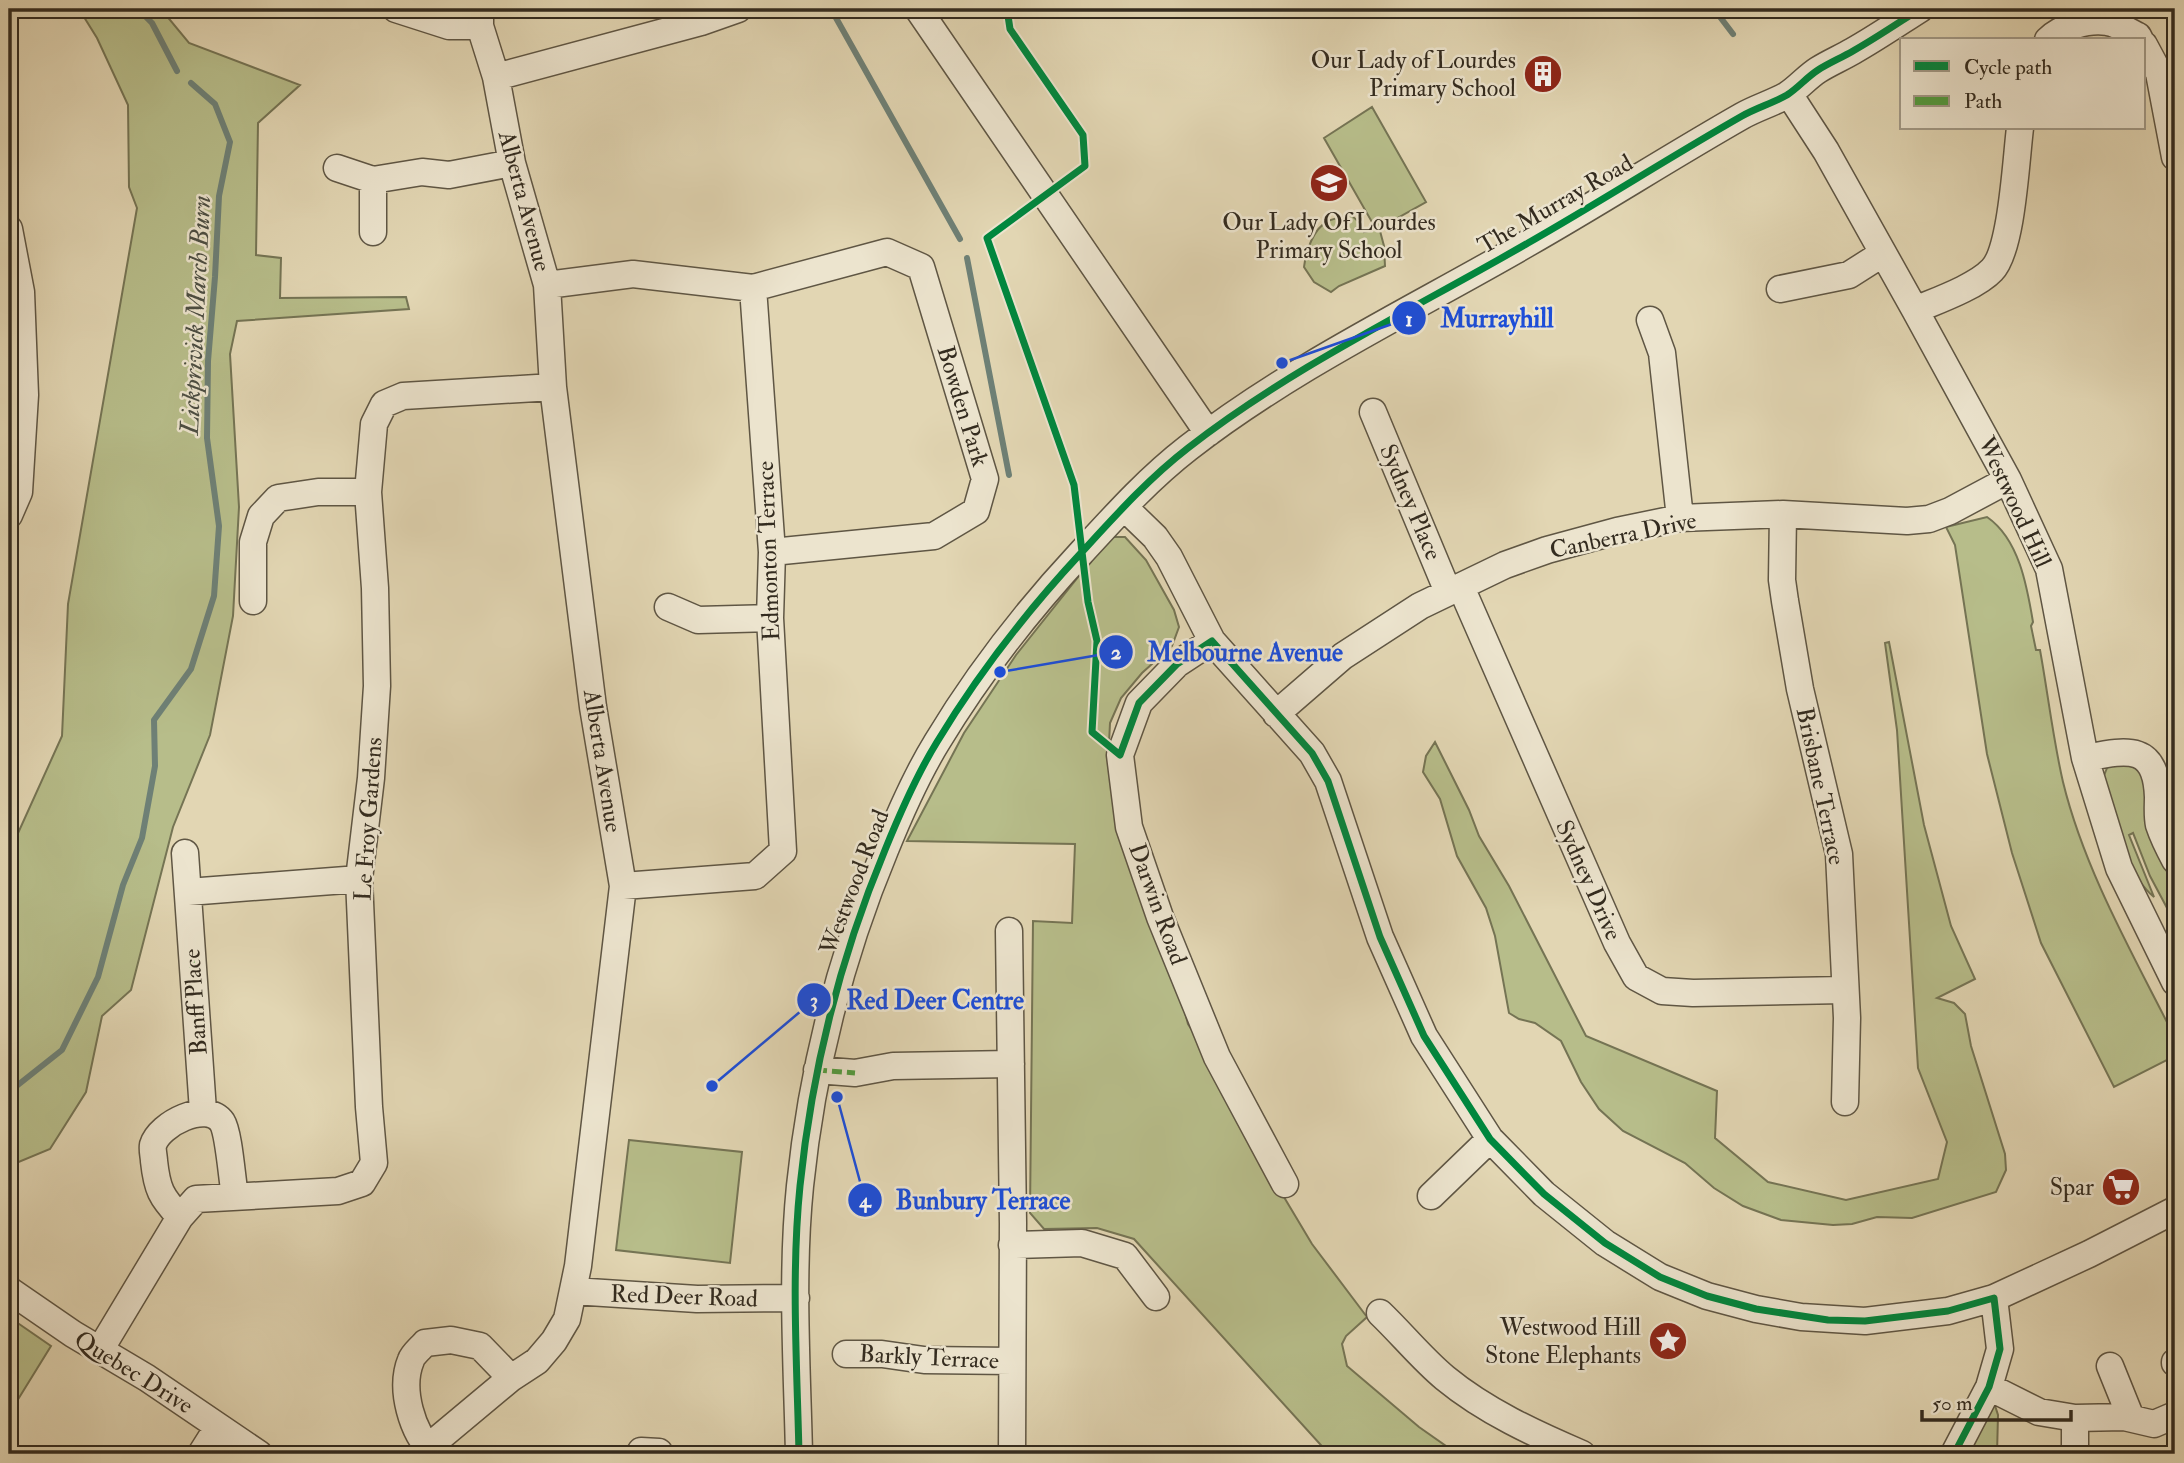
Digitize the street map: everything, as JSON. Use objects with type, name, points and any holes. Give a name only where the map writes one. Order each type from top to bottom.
[{"type":"street","points":[[396,9],[449,26],[480,18]]},
{"type":"street","points":[[496,77],[701,22],[738,9]]},
{"type":"street","points":[[918,9],[1209,433]]},
{"type":"street","name":"The Murray Road","points":[[1209,433],[1345,346],[1531,242],[1747,112],[1788,94],[1815,72],[1920,9]]},
{"type":"street","name":"Alberta Avenue","points":[[427,1452],[512,1378],[537,1362],[567,1319],[578,1266],[623,886],[593,707],[553,387],[547,285],[512,163],[496,77],[480,18]]},
{"type":"street","points":[[2051,38],[2057,32],[2068,28],[2108,22],[2139,38]]},
{"type":"street","points":[[2146,49],[2170,102],[2175,157]]},
{"type":"street","name":"Westwood Hill","points":[[1788,94],[1826,151],[1915,310],[2008,480],[2049,569],[2085,758],[2119,868],[2175,982]]},
{"type":"street","points":[[1915,310],[1961,290],[1993,270],[2006,241],[2020,130]]},
{"type":"street","points":[[337,168],[373,180],[422,172],[449,174],[512,163]]},
{"type":"street","points":[[373,180],[373,232]]},
{"type":"street","points":[[9,229],[21,292],[25,395],[19,492],[9,515]]},
{"type":"street","name":"Bowden Park","points":[[753,288],[887,252],[920,267],[985,479],[976,511],[934,536],[772,552]]},
{"type":"street","points":[[1780,289],[1849,275],[1882,254]]},
{"type":"street","points":[[547,285],[633,274],[753,288]]},
{"type":"street","name":"Edmonton Terrace","points":[[623,886],[755,876],[783,851],[770,618],[772,552],[753,288]]},
{"type":"street","points":[[1650,320],[1662,353],[1680,518]]},
{"type":"street","name":"Le Froy Gardens","points":[[100,1350],[180,1217],[196,1199],[338,1191],[362,1182],[374,1163],[359,879],[371,778],[377,686],[375,588],[368,492],[374,424],[384,404],[403,396],[553,387]]},
{"type":"street","name":"Sydney Place","points":[[1373,412],[1454,590]]},
{"type":"street","name":"Westwood Road","points":[[799,1454],[796,1298],[800,1187],[817,1070],[845,955],[863,902],[909,795],[934,746],[989,664],[1057,578],[1124,506],[1165,468],[1209,433]]},
{"type":"street","name":"Canberra Drive","points":[[1276,714],[1343,656],[1420,606],[1505,565],[1547,550],[1680,518],[1783,514],[1907,521],[1929,519],[1950,511],[2008,480]]},
{"type":"street","points":[[253,601],[253,542],[261,516],[278,498],[326,491],[368,492]]},
{"type":"street","points":[[1124,506],[1155,537],[1169,556],[1212,641],[1312,753],[1328,781],[1380,937],[1424,1037],[1490,1139],[1544,1194],[1605,1243],[1660,1277],[1707,1296],[1801,1317],[1865,1321],[1948,1311],[1994,1298],[2175,1210]]},
{"type":"street","name":"Brisbane Terrace","points":[[1783,514],[1784,590],[1800,689],[1839,854],[1847,1018],[1845,1102]]},
{"type":"street","name":"Sydney Drive","points":[[1454,590],[1617,943],[1636,977],[1662,991],[1693,993],[1844,990]]},
{"type":"street","points":[[668,607],[698,620],[770,618]]},
{"type":"street","name":"Darwin Road","points":[[1212,641],[1177,664],[1139,703],[1119,755],[1129,827],[1160,917],[1217,1057],[1285,1184]]},
{"type":"street","points":[[2085,758],[2121,751],[2132,752],[2147,760],[2155,778],[2160,825],[2175,860]]},
{"type":"street","name":"Banff Place","points":[[185,853],[202,1111]]},
{"type":"street","points":[[188,892],[359,879]]},
{"type":"street","points":[[1009,931],[1013,1245],[1012,1454]]},
{"type":"street","points":[[817,1070],[855,1073],[893,1066],[1011,1064]]},
{"type":"street","points":[[180,1217],[164,1201],[156,1184],[153,1146],[162,1130],[202,1111],[215,1114],[224,1124],[235,1196]]},
{"type":"street","points":[[1431,1196],[1490,1139]]},
{"type":"street","points":[[1013,1245],[1082,1243],[1125,1256],[1157,1297]]},
{"type":"street","name":"Quebec Drive","points":[[9,1290],[147,1378],[259,1454]]},
{"type":"street","name":"Red Deer Road","points":[[573,1291],[697,1299],[796,1298]]},
{"type":"street","points":[[1954,1454],[1989,1387],[2000,1349],[1994,1298]]},
{"type":"street","points":[[1380,1313],[1444,1377],[1472,1397],[1519,1424],[1582,1454]]},
{"type":"street","points":[[427,1452],[411,1413],[406,1384],[411,1358],[425,1343],[451,1340],[480,1346],[512,1378]]},
{"type":"street","name":"Barkly Terrace","points":[[846,1353],[882,1354],[924,1360],[1012,1362]]},
{"type":"street","points":[[2110,1366],[2131,1419]]},
{"type":"street","points":[[1989,1387],[2039,1412],[2075,1418],[2131,1419],[2154,1424],[2175,1415]]},
{"type":"street","points":[[2075,1418],[2075,1454]]},
{"type":"street","points":[[201,1454],[218,1427]]},
{"type":"green space","points":[[79,9],[161,9],[189,43],[300,85],[258,123],[256,255],[281,258],[280,298],[406,297],[409,309],[237,321],[230,354],[239,507],[233,616],[210,735],[173,827],[131,990],[102,1016],[86,1092],[50,1149],[9,1166],[9,853],[62,736],[68,604],[137,208],[129,187],[128,105],[97,38]]},
{"type":"green space","points":[[1372,107],[1426,202],[1378,229],[1384,246],[1385,266],[1331,292],[1314,282],[1304,267],[1318,229],[1328,221],[1351,215],[1359,222],[1364,232],[1376,229],[1324,138]]},
{"type":"green space","points":[[1987,517],[2007,538],[2020,564],[2028,594],[2036,650],[2040,650],[2053,733],[2072,815],[2097,881],[2175,1038],[2175,1056],[2114,1087],[2041,943],[2012,853],[1987,754],[1955,545],[1946,527]]},
{"type":"green space","points":[[1110,537],[1125,537],[1146,560],[1174,610],[1179,627],[1172,646],[1142,673],[1121,698],[1110,723],[1108,764],[1116,806],[1160,917],[1188,1024],[1210,1057],[1272,1177],[1312,1244],[1367,1317],[1346,1336],[1342,1344],[1347,1366],[1419,1427],[1449,1448],[1477,1454],[1329,1454],[1134,1239],[1097,1228],[1044,1229],[1030,1213],[1033,921],[1072,923],[1075,844],[907,841],[964,733],[1016,655]]},
{"type":"green space","points":[[1889,642],[1924,825],[1951,926],[1975,979],[1937,998],[1954,1003],[1965,1014],[1971,1046],[2005,1154],[2006,1170],[1996,1192],[1912,1218],[1877,1217],[1852,1224],[1833,1225],[1781,1220],[1743,1206],[1714,1188],[1685,1163],[1623,1131],[1599,1109],[1581,1082],[1561,1041],[1535,1023],[1509,1013],[1495,936],[1486,908],[1457,856],[1440,799],[1423,772],[1426,756],[1435,742],[1479,836],[1509,886],[1586,1036],[1717,1091],[1715,1138],[1768,1182],[1846,1200],[1938,1179],[1947,1142],[1918,1068],[1897,730],[1885,643]]},
{"type":"green space","points":[[2114,762],[2133,764],[2145,778],[2154,835],[2175,880],[2175,923],[2150,876],[2133,833],[2129,835],[2154,897],[2143,886],[2127,858],[2103,778],[2107,768]]},
{"type":"green space","points":[[629,1140],[742,1152],[730,1263],[616,1250]]},
{"type":"green space","points":[[9,1317],[51,1346],[9,1414]]},
{"type":"green space","points":[[1989,1387],[1998,1415],[1997,1454],[1954,1454]]},
{"type":"waterway","name":"Lickprivick March Burn","points":[[138,9],[152,23],[177,71]]},
{"type":"waterway","name":"Lickprivick March Burn","points":[[831,9],[960,239]]},
{"type":"waterway","points":[[1714,9],[1733,34]]},
{"type":"waterway","name":"Lickprivick March Burn","points":[[9,1092],[62,1050],[98,977],[123,885],[142,838],[155,766],[154,720],[191,669],[214,596],[219,526],[207,438],[208,361],[219,196],[230,142],[215,104],[191,83]]},
{"type":"waterway","name":"Lickprivick March Burn","points":[[967,258],[1009,475]]},
{"type":"marked path","points":[[192,958],[192,973]]},
{"type":"marked path","points":[[817,1070],[855,1073]]},
{"type":"cycle path","points":[[1007,9],[1010,29],[1083,135],[1085,166],[987,238],[1074,485],[1088,602],[1097,641],[1092,732],[1120,755],[1139,703],[1177,664],[1212,641],[1312,753],[1328,781],[1380,937],[1424,1036],[1490,1139],[1544,1194],[1605,1243],[1660,1277],[1707,1296],[1756,1309],[1828,1320],[1865,1321],[1948,1311],[1994,1298],[2000,1349],[1989,1387],[1954,1454]]},
{"type":"cycle path","points":[[799,1454],[795,1320],[797,1219],[805,1142],[830,1015],[854,932],[909,795],[929,755],[969,692],[1004,644],[1061,575],[1132,498],[1173,460],[1228,419],[1354,340],[1528,243],[1742,116],[1787,95],[1818,70],[1920,9]]},
{"type":"place","name":"Our Lady of Lourdes Primary School","points":[[1543,74]]},
{"type":"place","name":"Our Lady Of Lourdes Primary School","points":[[1329,183]]},
{"type":"place","name":"Murrayhill","points":[[1282,363]]},
{"type":"place","name":"Melbourne Avenue","points":[[1000,672]]},
{"type":"place","name":"Red Deer Centre","points":[[712,1086]]},
{"type":"place","name":"Bunbury Terrace","points":[[837,1097]]},
{"type":"place","name":"Spar","points":[[2121,1187]]},
{"type":"place","name":"Westwood Hill Stone Elephants","points":[[1668,1341]]}]
